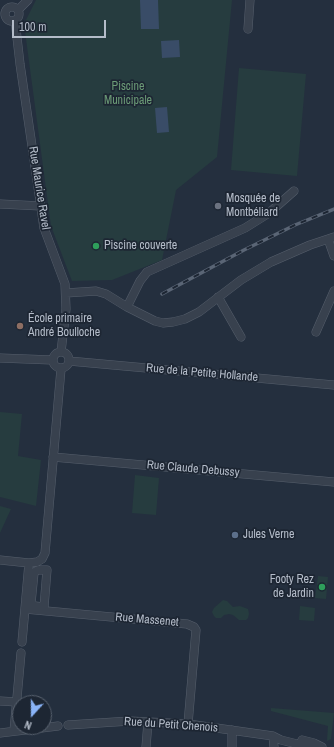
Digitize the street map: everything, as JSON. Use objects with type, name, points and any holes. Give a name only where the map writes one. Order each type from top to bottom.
[{"type":"street","points":[[18,10],[28,0]]},
{"type":"street","points":[[248,29],[250,0]]},
{"type":"street","points":[[11,6],[18,10],[19,17],[15,20],[10,20],[6,18],[3,9],[11,6]]},
{"type":"street","name":"Rue Maurice Ravel","points":[[15,20],[20,64],[47,238],[65,284],[66,308],[61,352]]},
{"type":"street","points":[[127,307],[140,281],[147,272],[245,228],[269,213],[294,191]]},
{"type":"street","points":[[0,204],[41,206]]},
{"type":"street","points":[[66,293],[96,291],[106,294],[127,307],[155,321],[163,323],[173,322],[185,319],[199,312],[241,280],[271,262],[310,245],[331,238],[334,256]]},
{"type":"street","points":[[316,332],[334,291]]},
{"type":"street","points":[[218,297],[241,338]]},
{"type":"street","points":[[52,360],[56,353],[61,352],[66,354],[69,361],[66,367],[61,369]]},
{"type":"street","points":[[0,358],[52,360]]},
{"type":"street","points":[[52,360],[56,367],[61,369]]},
{"type":"street","name":"Rue de la Petite Hollande","points":[[69,361],[334,385]]},
{"type":"street","points":[[0,560],[29,563],[37,562],[42,559],[45,553],[61,369]]},
{"type":"street","name":"Rue Claude Debussy","points":[[53,457],[334,482]]},
{"type":"street","points":[[22,642],[29,563]]},
{"type":"street","name":"Rue Massenet","points":[[25,609],[187,624],[194,627],[196,630],[188,724]]},
{"type":"street","points":[[18,695],[21,653]]},
{"type":"street","points":[[0,701],[12,702]]},
{"type":"street","name":"Rue du Petit Chenois","points":[[68,725],[106,722],[188,724],[273,736],[281,740],[309,747]]},
{"type":"street","points":[[146,747],[148,722]]},
{"type":"street","points":[[52,727],[58,726]]},
{"type":"street","points":[[0,733],[12,730]]},
{"type":"street","points":[[232,730],[232,747]]},
{"type":"street","name":"Rue du Petit Chenois","points":[[273,736],[276,734],[314,743],[322,747]]},
{"type":"street","points":[[273,736],[274,747]]},
{"type":"green space","name":"Piscine Municipale","points":[[36,0],[232,0],[217,157],[176,190],[162,260],[112,280],[72,281],[51,226],[24,24]]},
{"type":"green space","points":[[239,68],[306,74],[297,176],[231,170]]},
{"type":"green space","points":[[0,412],[22,414],[18,456],[41,460],[36,506],[0,497]]},
{"type":"green space","points":[[135,475],[159,478],[156,515],[132,513]]},
{"type":"green space","points":[[0,506],[11,509],[0,533]]},
{"type":"green space","name":"Footy Rez de Jardin","points":[[318,576],[328,577],[326,599],[315,598]]},
{"type":"green space","points":[[223,600],[227,601],[233,607],[240,606],[248,609],[248,618],[246,620],[239,620],[233,615],[229,614],[224,615],[221,618],[216,618],[212,612],[214,608]]},
{"type":"green space","points":[[300,606],[315,608],[314,621],[299,620]]},
{"type":"green space","points":[[271,708],[334,713],[331,739],[327,741],[328,726],[271,711]]},
{"type":"water","points":[[140,0],[158,0],[159,29],[141,29]]},
{"type":"water","points":[[179,40],[180,57],[162,58],[161,41]]},
{"type":"water","points":[[167,107],[169,132],[157,133],[155,108]]},
{"type":"railway","points":[[162,294],[244,250],[295,225],[334,209]]},
{"type":"place","name":"Mosquée de Montbéliard","points":[[218,206]]},
{"type":"place","name":"Piscine couverte","points":[[96,246]]},
{"type":"place","name":"École primaire André Boulloche","points":[[20,326]]},
{"type":"place","name":"Jules Verne","points":[[235,535]]},
{"type":"place","name":"Footy Rez de Jardin","points":[[322,587]]}]
